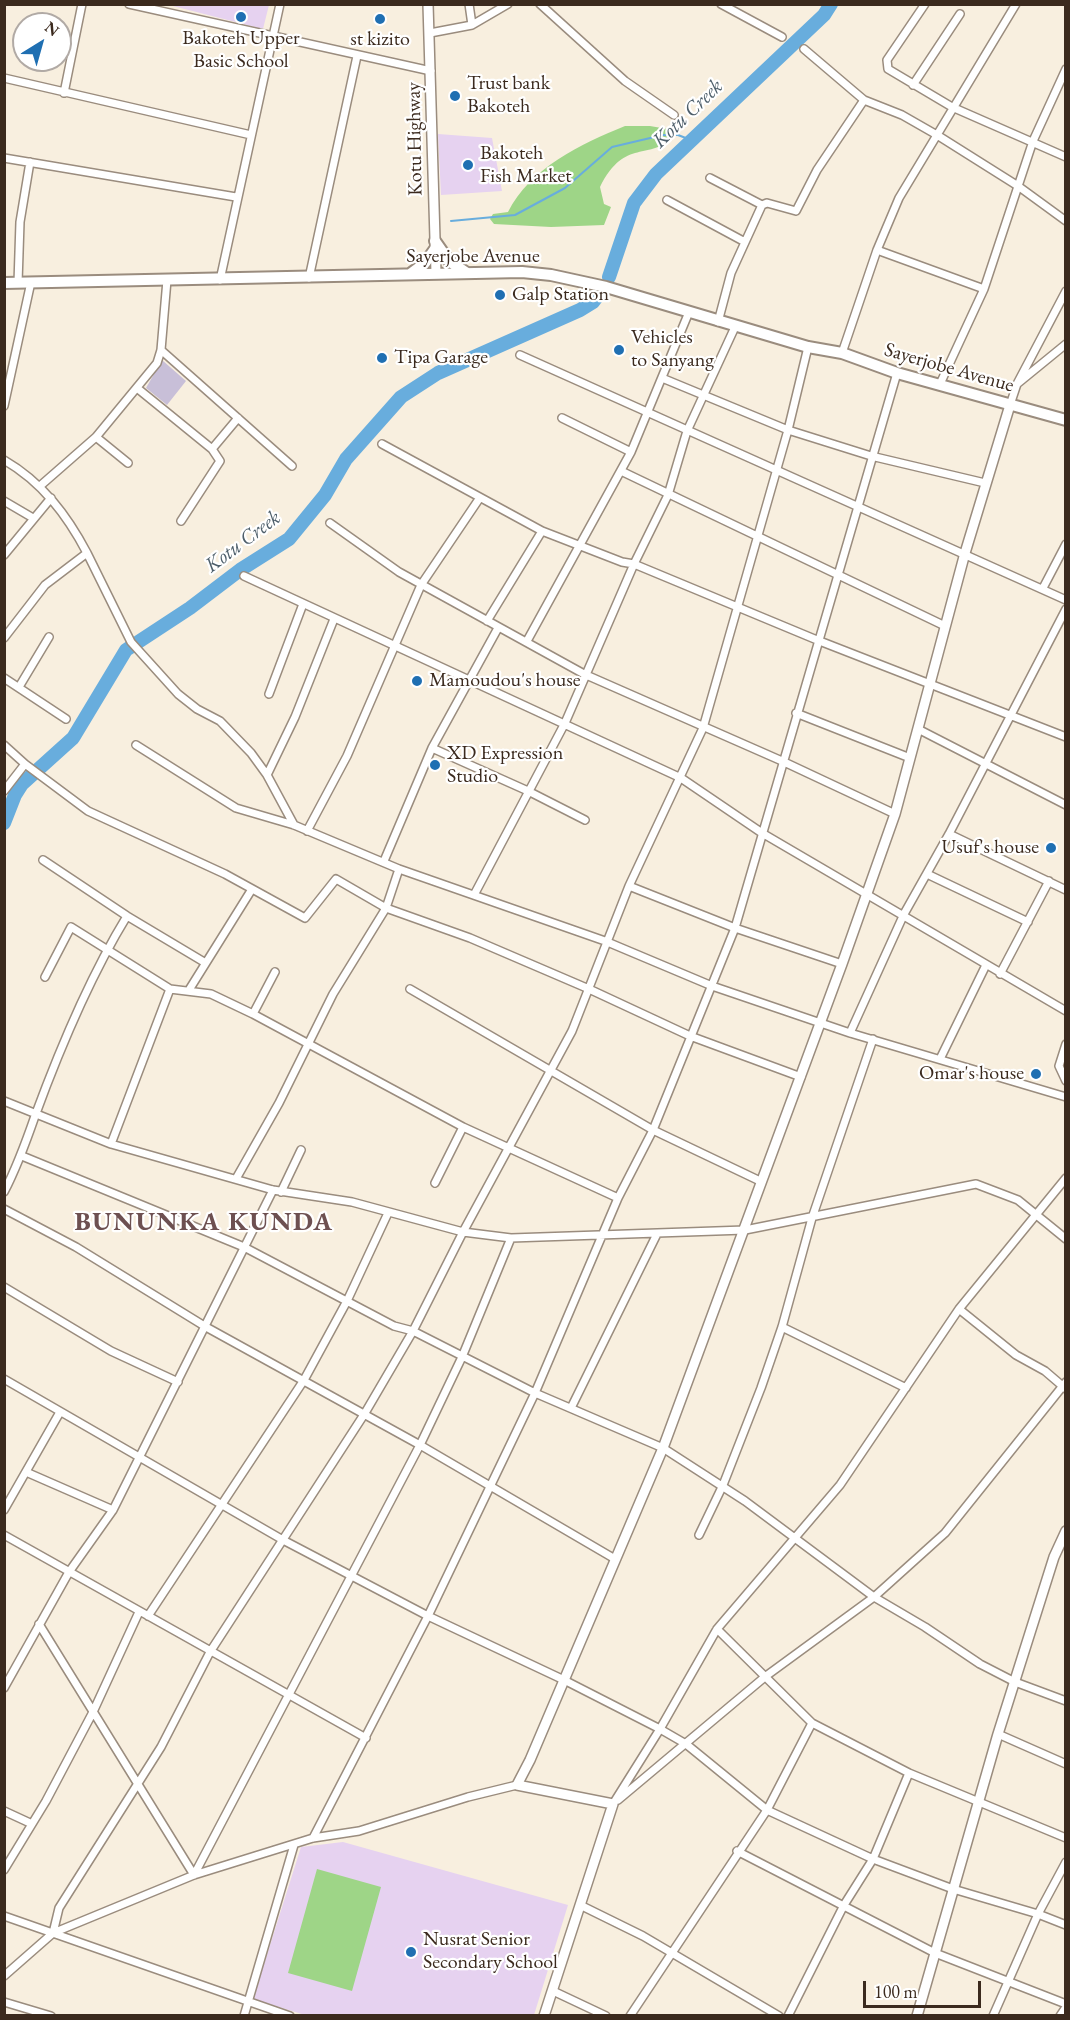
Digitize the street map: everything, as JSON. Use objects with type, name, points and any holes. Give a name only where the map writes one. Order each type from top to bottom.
[{"type":"main road","points":[[409,274],[420,268],[435,245],[449,261],[467,273]]},
{"type":"main road","name":"Sayerjobe Avenue","points":[[4,283],[309,278],[436,273],[551,275],[606,287],[735,327],[808,347],[842,353],[897,372],[1010,405],[1064,418]]},
{"type":"street","points":[[64,93],[82,4]]},
{"type":"street","points":[[129,4],[431,71]]},
{"type":"street","points":[[220,280],[236,197],[280,4]]},
{"type":"street","name":"Kotu Highway","points":[[428,4],[436,273]]},
{"type":"street","points":[[469,4],[472,25]]},
{"type":"street","points":[[430,33],[472,25],[508,4]]},
{"type":"street","points":[[540,4],[625,81],[674,115]]},
{"type":"street","points":[[721,4],[782,37]]},
{"type":"street","points":[[925,4],[886,64],[888,69],[952,107],[1065,157]]},
{"type":"street","points":[[842,353],[877,250],[899,198],[1016,4]]},
{"type":"street","points":[[913,84],[960,14]]},
{"type":"street","points":[[804,50],[864,100],[902,115],[937,135],[1018,186],[1065,221]]},
{"type":"street","points":[[309,278],[357,56]]},
{"type":"street","points":[[940,384],[984,290],[1033,141],[1065,69]]},
{"type":"street","points":[[4,78],[251,135]]},
{"type":"street","points":[[710,178],[762,205],[767,203],[796,211],[817,170],[864,100]]},
{"type":"street","points":[[4,158],[236,197]]},
{"type":"street","points":[[18,283],[20,222],[30,162]]},
{"type":"street","points":[[667,200],[745,242]]},
{"type":"street","points":[[718,322],[731,273],[762,205]]},
{"type":"street","points":[[877,250],[984,290]]},
{"type":"street","points":[[40,486],[96,437],[157,363],[161,350],[167,280]]},
{"type":"street","points":[[4,406],[31,282]]},
{"type":"street","points":[[517,1785],[530,1760],[663,1448],[745,1230],[760,1181],[821,1023],[895,814],[984,483],[1017,384],[1065,291]]},
{"type":"street","points":[[527,641],[631,452],[688,312]]},
{"type":"street","points":[[474,895],[565,723],[584,674],[668,495],[687,431],[735,327]]},
{"type":"street","points":[[1017,384],[1065,344]]},
{"type":"street","points":[[53,1933],[59,1908],[161,1747],[210,1652],[284,1540],[413,1331],[463,1232],[572,1032],[590,989],[605,942],[629,886],[703,728],[788,430],[808,347]]},
{"type":"street","points":[[161,350],[292,466]]},
{"type":"street","points":[[520,355],[857,508],[1043,588],[1065,600]]},
{"type":"street","points":[[313,1838],[428,1616],[490,1483],[536,1393],[618,1198],[653,1130],[712,986],[735,928],[817,640],[897,372]]},
{"type":"street","points":[[662,378],[788,430],[871,456],[984,483]]},
{"type":"street","points":[[137,388],[212,449],[220,461],[182,521]]},
{"type":"street","points":[[212,449],[238,418]]},
{"type":"street","points":[[562,418],[631,452]]},
{"type":"street","points":[[96,437],[128,463]]},
{"type":"street","points":[[382,444],[479,499],[542,531],[580,544],[613,559],[634,564],[817,640],[1065,736]]},
{"type":"street","points":[[4,460],[40,486],[51,498],[87,553],[133,645],[189,704],[214,717],[229,729],[267,775],[294,825]]},
{"type":"street","points":[[621,471],[945,626]]},
{"type":"street","points":[[4,555],[51,498]]},
{"type":"street","points":[[307,831],[347,756],[392,647],[421,585],[479,499]]},
{"type":"street","points":[[4,501],[33,518]]},
{"type":"street","points":[[330,523],[399,572],[584,674],[703,728],[783,761],[895,814]]},
{"type":"street","points":[[487,621],[542,531]]},
{"type":"street","points":[[1043,588],[1065,544]]},
{"type":"street","points":[[4,638],[45,585],[87,553]]},
{"type":"street","points":[[244,576],[392,647],[565,723],[681,778],[762,832],[1065,1011]]},
{"type":"street","points":[[269,694],[303,604]]},
{"type":"street","points":[[850,1033],[904,914],[949,834],[1065,609]]},
{"type":"street","points":[[267,775],[295,717],[334,619]]},
{"type":"street","points":[[384,861],[432,748],[467,679],[498,628]]},
{"type":"street","points":[[19,687],[49,637]]},
{"type":"street","points":[[4,678],[66,719]]},
{"type":"street","points":[[796,713],[910,758]]},
{"type":"street","points":[[918,729],[984,765],[1065,804]]},
{"type":"street","points":[[4,745],[73,802],[88,811],[252,888],[305,918],[336,879],[386,908],[470,938],[590,989],[690,1036],[801,1077]]},
{"type":"street","points":[[136,745],[236,808],[294,825],[399,868],[605,942],[712,986],[850,1033],[1065,1098]]},
{"type":"street","points":[[432,748],[528,791],[585,820]]},
{"type":"street","points":[[4,791],[25,764]]},
{"type":"street","points":[[949,834],[1065,890]]},
{"type":"street","points":[[43,860],[127,916],[204,962]]},
{"type":"street","points":[[237,1177],[279,1103],[333,994],[386,908],[399,868]]},
{"type":"street","points":[[927,874],[1028,922]]},
{"type":"street","points":[[1000,974],[1049,881]]},
{"type":"street","points":[[629,886],[735,928],[842,964]]},
{"type":"street","points":[[189,990],[204,962],[252,888]]},
{"type":"street","points":[[4,1192],[22,1156],[35,1116],[77,1014],[107,948],[127,916]]},
{"type":"street","points":[[45,977],[71,927],[171,989],[211,994],[308,1043],[463,1127],[618,1198]]},
{"type":"street","points":[[940,1059],[986,965]]},
{"type":"street","points":[[253,1014],[275,972]]},
{"type":"street","points":[[111,1144],[171,989]]},
{"type":"street","points":[[410,989],[653,1130],[760,1181]]},
{"type":"street","points":[[699,1535],[723,1485],[782,1327],[812,1218],[873,1040]]},
{"type":"street","points":[[1065,1044],[1059,1066],[1065,1082]]},
{"type":"street","points":[[4,1101],[35,1116],[111,1144],[237,1177],[277,1191],[352,1202],[463,1232],[511,1238],[745,1230],[976,1184],[1018,1200],[1065,1239]]},
{"type":"street","points":[[435,1183],[463,1127]]},
{"type":"street","points":[[4,1688],[69,1572],[113,1510],[244,1247],[301,1150]]},
{"type":"street","points":[[22,1156],[244,1247],[394,1326],[413,1331],[536,1393],[663,1448],[723,1485],[874,1597],[925,1627],[980,1664],[1015,1682],[1065,1701]]},
{"type":"street","points":[[544,2016],[613,1804],[660,1729],[717,1629],[840,1485],[959,1309],[1065,1178]]},
{"type":"street","points":[[4,1209],[76,1246],[206,1327],[490,1483],[615,1559]]},
{"type":"street","points":[[148,1616],[304,1380],[347,1301],[388,1213]]},
{"type":"street","points":[[571,1408],[657,1234]]},
{"type":"street","points":[[194,1875],[286,1695],[420,1445],[462,1356],[511,1238]]},
{"type":"street","points":[[4,1287],[111,1351],[178,1382]]},
{"type":"street","points":[[613,1804],[766,1676],[874,1597],[945,1533],[1064,1386],[1046,1371],[1016,1355],[959,1309]]},
{"type":"street","points":[[782,1327],[906,1388]]},
{"type":"street","points":[[4,1379],[284,1540],[428,1616],[564,1680],[660,1729],[686,1744],[767,1810],[873,1859],[1065,1925]]},
{"type":"street","points":[[4,1510],[60,1412]]},
{"type":"street","points":[[26,1472],[113,1510]]},
{"type":"street","points":[[917,2016],[998,1734],[1054,1557],[1065,1531]]},
{"type":"street","points":[[4,1535],[366,1738]]},
{"type":"street","points":[[4,1870],[46,1801],[93,1712],[139,1612]]},
{"type":"street","points":[[39,1624],[139,1782],[194,1875]]},
{"type":"street","points":[[717,1629],[812,1723],[909,1773],[979,1800],[1065,1838]]},
{"type":"street","points":[[630,2016],[737,1851],[767,1810],[812,1723]]},
{"type":"street","points":[[998,1734],[1065,1764]]},
{"type":"street","points":[[788,2016],[844,1905],[873,1859],[909,1773]]},
{"type":"street","points":[[4,1976],[53,1933],[194,1875],[313,1838],[359,1831],[468,1797],[517,1785],[613,1804]]},
{"type":"street","points":[[4,1811],[30,1824]]},
{"type":"street","points":[[244,2016],[294,1845]]},
{"type":"street","points":[[737,1851],[935,1953],[1065,2005],[1060,2016]]},
{"type":"street","points":[[993,2016],[1006,1981],[1065,1862]]},
{"type":"street","points":[[580,1905],[671,1953],[778,2016]]},
{"type":"street","points":[[4,1916],[290,2016]]},
{"type":"street","points":[[553,1991],[606,2016]]},
{"type":"street","points":[[4,2002],[51,2016]]},
{"type":"shaded area","name":"Bakoteh Upper Basic School","points":[[169,5],[269,5],[263,29]]},
{"type":"shaded area","name":"Bakoteh Fish Market","points":[[438,134],[492,138],[502,191],[441,195]]},
{"type":"shaded area","points":[[162,360],[186,381],[167,405],[146,388]]},
{"type":"shaded area","name":"Nusrat Senior Secondary School","points":[[343,1842],[568,1905],[534,2015],[305,2015],[253,1999],[301,1847]]},
{"type":"green space","points":[[625,126],[650,126],[673,130],[675,135],[656,148],[628,156],[619,161],[610,171],[600,187],[604,204],[611,207],[604,225],[551,227],[494,224],[490,219],[493,214],[508,212],[529,183],[558,159]]},
{"type":"green space","points":[[317,1869],[381,1887],[352,1991],[288,1973]]},
{"type":"waterway","name":"Kotu Creek","points":[[609,277],[634,203],[656,174],[824,15],[831,4]]},
{"type":"waterway","points":[[451,221],[515,215],[565,188],[612,147],[663,135],[678,135],[691,140]]},
{"type":"waterway","name":"Kotu Creek","points":[[4,823],[22,784],[73,738],[126,650],[190,608],[240,570],[289,539],[325,495],[346,459],[401,397],[438,373],[580,310],[593,302],[599,294]]},
{"type":"place","name":"Bakoteh Upper Basic School","points":[[241,17]]},
{"type":"place","name":"st kizito","points":[[380,19]]},
{"type":"place","name":"Trust bank Bakoteh","points":[[455,96]]},
{"type":"place","name":"Bakoteh Fish Market","points":[[468,165]]},
{"type":"place","name":"Galp Station","points":[[500,295]]},
{"type":"place","name":"Vehicles to Sanyang","points":[[619,350]]},
{"type":"place","name":"Tipa Garage","points":[[382,358]]},
{"type":"place","name":"Mamoudou's house","points":[[417,681]]},
{"type":"place","name":"XD Expression Studio","points":[[435,765]]},
{"type":"place","name":"Usuf's house","points":[[1051,848]]},
{"type":"place","name":"Omar's house","points":[[1036,1074]]},
{"type":"place","name":"Nusrat Senior Secondary School","points":[[411,1952]]},
{"type":"district","name":"BUNUNKA KUNDA","points":[[204,1223]]}]
